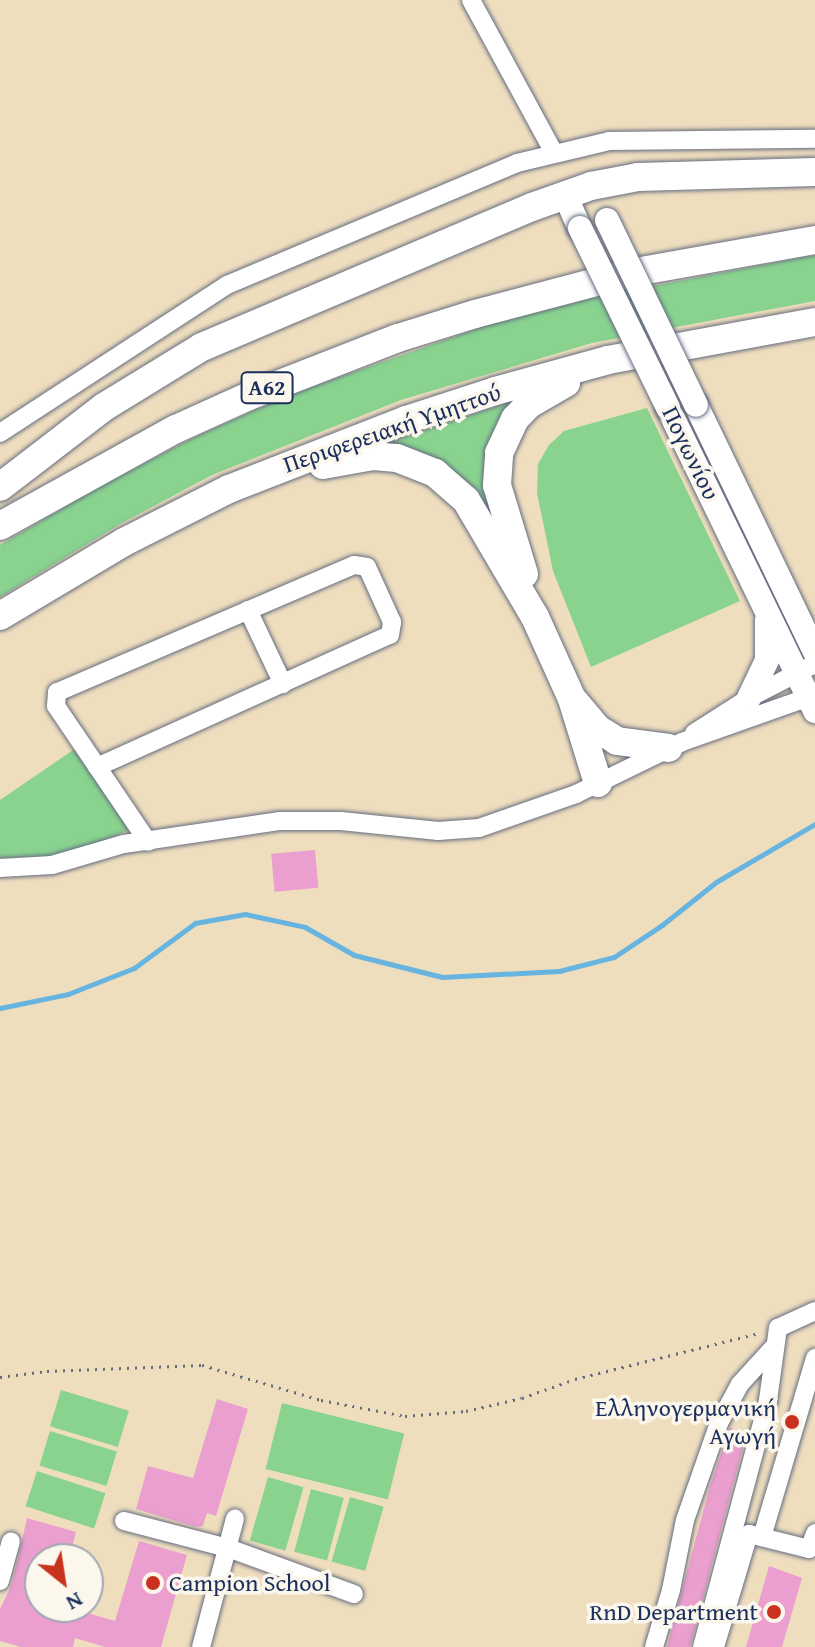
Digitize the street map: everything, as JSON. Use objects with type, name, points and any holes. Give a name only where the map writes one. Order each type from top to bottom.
[{"type":"highway","points":[[0,487],[104,407],[202,347],[280,311],[578,191],[669,175],[815,172]]},
{"type":"highway","name":"Α62","points":[[0,526],[176,429],[249,396],[398,338],[617,276],[815,240]]},
{"type":"highway","name":"Περιφερειακή Υμηττού","points":[[0,616],[124,542],[229,489],[322,450],[495,391],[645,353],[815,322]]},
{"type":"highway","points":[[535,617],[497,485],[499,453],[505,435],[515,419],[541,394],[645,353]]},
{"type":"highway","points":[[229,489],[276,482],[349,458],[397,458],[417,464],[452,485],[466,500],[535,617],[580,709],[604,745],[605,780]]},
{"type":"highway","points":[[580,709],[617,741],[676,745]]},
{"type":"main road","name":"Πογωνίου","points":[[578,191],[607,220],[815,652]]},
{"type":"main road","name":"Πογωνίου","points":[[578,191],[580,228],[764,602],[806,668],[813,701]]},
{"type":"main road","points":[[749,698],[762,676],[768,652],[764,602]]},
{"type":"street","points":[[471,0],[503,53],[554,153]]},
{"type":"street","points":[[0,433],[227,285],[517,163],[609,141],[815,139]]},
{"type":"street","points":[[97,767],[390,635],[392,622],[369,571],[363,565],[354,565],[57,692],[56,706],[97,767],[148,842]]},
{"type":"street","points":[[248,610],[283,684]]},
{"type":"street","points":[[0,868],[52,865],[124,844],[218,828],[299,820],[460,831],[512,818],[605,780],[676,745],[749,698],[806,668]]},
{"type":"street","points":[[676,745],[813,701]]},
{"type":"street","points":[[702,1647],[768,1400],[778,1328],[815,1311]]},
{"type":"street","points":[[654,1647],[671,1590],[685,1520],[719,1423],[740,1384],[773,1348]]},
{"type":"street","points":[[762,1537],[815,1358]]},
{"type":"street","points":[[201,1647],[235,1518]]},
{"type":"street","points":[[124,1521],[228,1548],[354,1594]]},
{"type":"street","points":[[715,1647],[749,1534],[809,1549],[815,1533]]},
{"type":"street","points":[[0,1581],[11,1541]]},
{"type":"path","points":[[0,1377],[202,1365],[321,1400],[405,1416],[466,1411],[522,1398],[575,1379],[778,1328]]},
{"type":"green space","points":[[815,255],[815,301],[592,343],[401,400],[212,475],[120,524],[0,597],[0,545],[99,487],[193,438],[289,395],[482,327],[580,300]]},
{"type":"green space","points":[[528,396],[494,504],[492,523],[375,447]]},
{"type":"green space","points":[[647,408],[740,601],[591,667],[553,571],[537,493],[538,464],[549,445],[564,431]]},
{"type":"green space","points":[[79,746],[129,830],[64,857],[0,858],[0,800]]},
{"type":"green space","points":[[61,1390],[129,1411],[118,1447],[50,1426]]},
{"type":"green space","points":[[282,1403],[404,1433],[388,1499],[266,1469]]},
{"type":"green space","points":[[50,1431],[117,1451],[106,1486],[39,1465]]},
{"type":"green space","points":[[37,1471],[105,1493],[94,1528],[26,1506]]},
{"type":"green space","points":[[268,1477],[304,1487],[285,1551],[250,1540]]},
{"type":"green space","points":[[311,1489],[344,1498],[327,1561],[294,1552]]},
{"type":"green space","points":[[350,1497],[384,1507],[365,1571],[332,1561]]},
{"type":"building","points":[[315,850],[318,888],[274,892],[271,854]]},
{"type":"building","points":[[217,1399],[248,1409],[216,1516],[207,1513],[203,1526],[196,1527],[136,1509],[148,1466],[193,1478]]},
{"type":"building","points":[[730,1428],[747,1432],[690,1647],[667,1647],[710,1486]]},
{"type":"building","name":"Campion School","points":[[27,1518],[76,1532],[73,1543],[24,1543],[24,1623],[104,1623],[104,1618],[115,1621],[139,1541],[187,1555],[161,1647],[105,1647],[75,1638],[73,1647],[21,1647],[0,1641],[0,1609],[12,1584]]},
{"type":"building","name":"RnD Department","points":[[769,1566],[802,1578],[782,1647],[746,1647]]},
{"type":"waterway","points":[[0,1008],[68,994],[134,968],[195,923],[245,914],[305,927],[354,955],[442,977],[559,971],[614,957],[662,925],[716,882],[815,824]]},
{"type":"place","name":"Ελληνογερμανική Αγωγή","points":[[792,1422]]},
{"type":"place","name":"Campion School","points":[[153,1583]]},
{"type":"place","name":"RnD Department","points":[[774,1612]]}]
